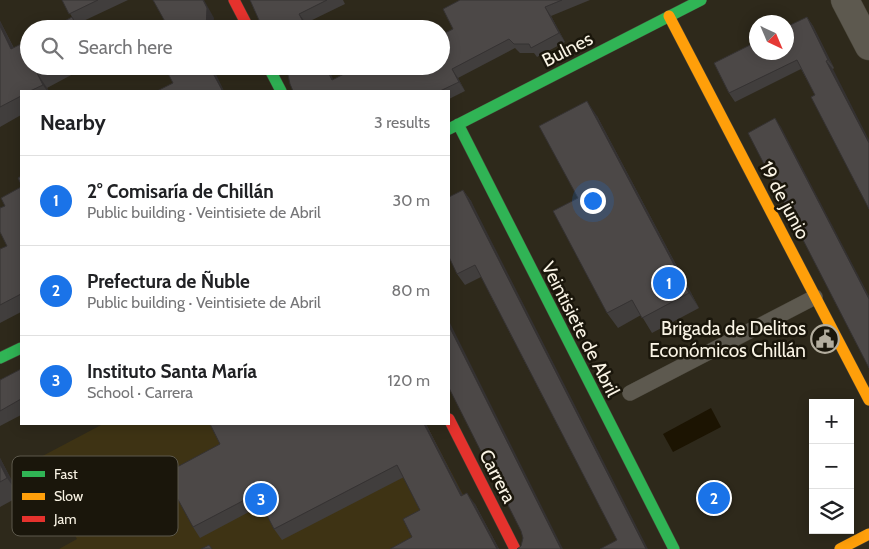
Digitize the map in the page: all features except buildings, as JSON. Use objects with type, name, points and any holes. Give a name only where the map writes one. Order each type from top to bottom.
[{"type":"street","points":[[234,0],[244,20]]},
{"type":"street","name":"Bulnes","points":[[453,127],[701,0]]},
{"type":"street","points":[[845,0],[869,46]]},
{"type":"street","name":"19 de junio","points":[[669,16],[869,400]]},
{"type":"street","points":[[273,75],[280,90]]},
{"type":"street","name":"Veintisiete de Abril","points":[[453,127],[674,549]]},
{"type":"street","points":[[0,358],[20,348]]},
{"type":"street","name":"Carrera","points":[[450,421],[515,549]]},
{"type":"street","points":[[840,549],[869,534]]},
{"type":"lane","points":[[630,393],[815,297]]},
{"type":"shaded area","points":[[711,408],[721,427],[673,452],[663,434]]},
{"type":"shaded area","points":[[101,425],[427,425],[492,549],[59,549],[77,539],[75,536],[178,536],[178,456],[43,456]]},
{"type":"traffic: fast","points":[[450,128],[701,0]]},
{"type":"traffic: fast","points":[[273,75],[280,90]]},
{"type":"traffic: fast","points":[[458,124],[674,549]]},
{"type":"traffic: fast","points":[[0,358],[20,348]]},
{"type":"traffic: slow","points":[[669,16],[869,400]]},
{"type":"traffic: slow","points":[[840,549],[869,534]]},
{"type":"traffic: jam","points":[[234,0],[244,20]]},
{"type":"traffic: jam","points":[[450,421],[515,549]]},
{"type":"place","name":"2° Comisaría de Chillán","points":[[669,283]]},
{"type":"place","name":"Brigada de Delitos Económicos Chillán","points":[[825,339]]},
{"type":"place","name":"Prefectura de Ñuble","points":[[714,498]]},
{"type":"place","name":"Instituto Santa María","points":[[261,499]]}]
